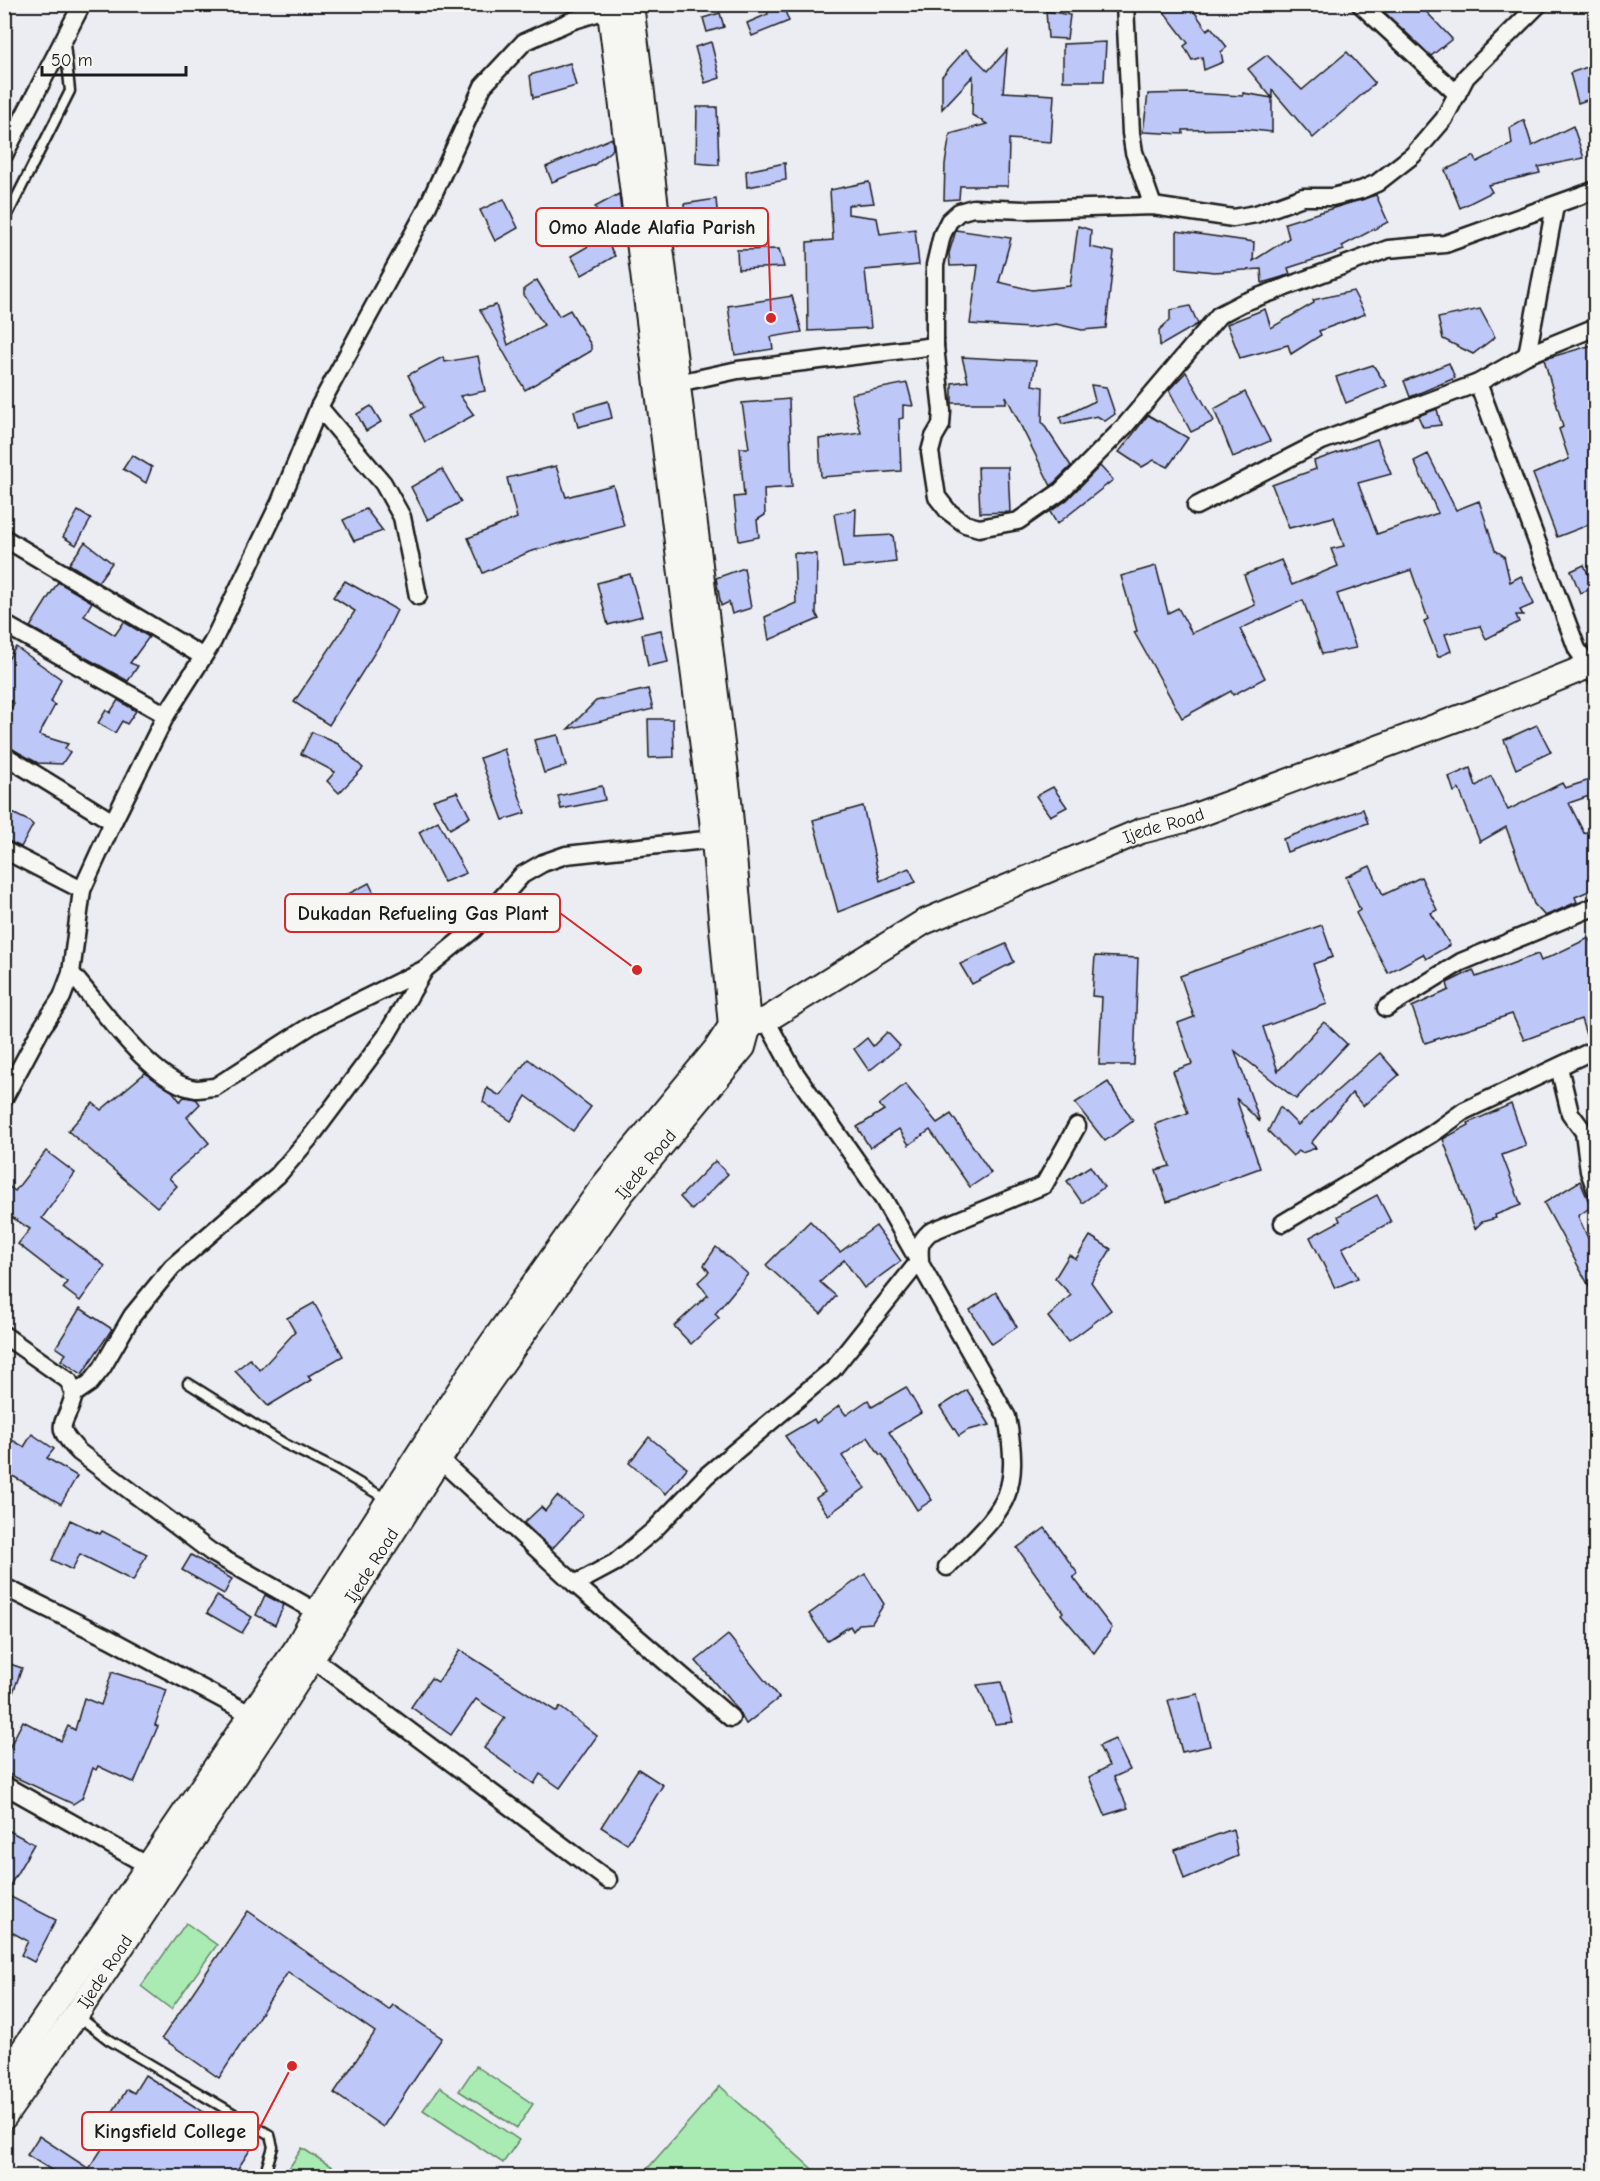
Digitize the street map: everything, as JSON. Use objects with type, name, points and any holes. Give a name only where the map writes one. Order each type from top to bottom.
[{"type":"main road","points":[[616,6],[678,383],[729,801],[749,1023]]},
{"type":"main road","points":[[616,6],[714,838],[749,1023]]},
{"type":"main road","name":"Ijede Road","points":[[4,2078],[68,2006],[312,1658],[468,1377],[603,1186],[716,1049],[749,1023],[924,922],[1141,831],[1184,820],[1594,668]]},
{"type":"main road","name":"Ijede Road","points":[[4,2117],[147,1865],[252,1715],[296,1649],[316,1612],[398,1505],[439,1460],[487,1384],[621,1194],[743,1047],[749,1023]]},
{"type":"street","points":[[4,155],[82,4]]},
{"type":"street","points":[[1125,4],[1131,133],[1134,152],[1153,206]]},
{"type":"street","points":[[1360,4],[1457,94]]},
{"type":"street","points":[[1539,4],[1466,77],[1435,132],[1413,155],[1377,183],[1361,190],[1332,197],[1303,197],[1256,214],[1233,218],[1153,206],[1025,210],[973,208],[958,212],[949,221],[942,235],[935,265],[935,346],[942,411],[941,425],[934,437],[930,452],[937,497],[948,511],[965,524],[979,528],[1018,521],[1060,492],[1124,427],[1219,315],[1242,303],[1388,249],[1445,244],[1596,190]]},
{"type":"street","points":[[4,1098],[40,1029],[62,997],[71,973],[82,890],[113,822],[166,715],[212,643],[280,502],[320,407],[424,212],[483,86],[524,42],[571,21],[616,6]]},
{"type":"street","points":[[1527,355],[1555,206]]},
{"type":"street","points":[[1196,506],[1322,441],[1478,383],[1527,355],[1596,327]]},
{"type":"street","points":[[678,383],[738,370],[935,346]]},
{"type":"street","points":[[1478,383],[1576,649],[1594,668]]},
{"type":"street","points":[[320,407],[383,483],[402,517],[418,596]]},
{"type":"street","points":[[4,538],[202,656]]},
{"type":"street","points":[[4,624],[166,715]]},
{"type":"street","points":[[4,754],[113,822]]},
{"type":"street","points":[[71,973],[108,1014],[133,1049],[179,1083],[196,1089],[215,1087],[315,1023],[425,969],[474,929],[522,875],[543,863],[566,855],[714,838]]},
{"type":"street","points":[[4,850],[82,890]]},
{"type":"street","points":[[1386,1008],[1461,962],[1596,906]]},
{"type":"street","points":[[316,1612],[212,1552],[79,1452],[64,1437],[61,1424],[74,1394],[90,1383],[102,1368],[132,1316],[172,1267],[278,1175],[312,1135],[386,1036],[425,969]]},
{"type":"street","points":[[749,1023],[793,1070],[884,1200],[1007,1417],[1013,1450],[1013,1473],[1006,1499],[997,1514],[947,1567]]},
{"type":"street","points":[[1283,1223],[1432,1134],[1464,1111],[1596,1049]]},
{"type":"street","points":[[1559,1067],[1570,1113],[1584,1132],[1589,1171],[1596,1190]]},
{"type":"street","points":[[575,1584],[616,1562],[653,1531],[706,1476],[832,1370],[920,1260],[918,1245],[930,1232],[1044,1185],[1077,1126]]},
{"type":"street","points":[[4,1335],[69,1381],[74,1394]]},
{"type":"street","points":[[439,1460],[575,1584],[731,1718]]},
{"type":"street","points":[[4,1587],[108,1638],[252,1715]]},
{"type":"street","points":[[312,1658],[608,1880]]},
{"type":"street","points":[[4,1785],[147,1865]]},
{"type":"lane","points":[[4,222],[70,91],[64,39]]},
{"type":"lane","points":[[188,1383],[285,1444],[337,1470],[398,1505]]},
{"type":"lane","points":[[68,2006],[109,2040],[270,2135],[273,2147],[264,2176]]},
{"type":"green space","points":[[186,1923],[217,1945],[171,2009],[141,1986]]},
{"type":"green space","points":[[476,2066],[533,2104],[517,2128],[459,2091]]},
{"type":"green space","points":[[720,2086],[820,2176],[641,2176]]},
{"type":"green space","points":[[440,2087],[519,2140],[503,2163],[423,2110]]},
{"type":"green space","points":[[302,2148],[346,2176],[284,2176]]},
{"type":"building","points":[[766,4],[782,4],[789,21],[752,36],[747,23],[768,14]]},
{"type":"building","points":[[1158,4],[1189,4],[1207,30],[1211,27],[1227,47],[1221,52],[1223,62],[1204,70],[1202,57],[1192,60],[1184,46],[1188,43]]},
{"type":"building","points":[[1376,4],[1419,4],[1452,39],[1431,56]]},
{"type":"building","points":[[1046,11],[1070,15],[1067,39],[1048,38]]},
{"type":"building","points":[[720,13],[724,27],[707,32],[703,18]]},
{"type":"building","points":[[711,42],[720,78],[705,83],[695,47]]},
{"type":"building","points":[[1106,42],[1104,81],[1063,81],[1063,44]]},
{"type":"building","points":[[966,49],[988,71],[1007,50],[1003,92],[1054,95],[1051,142],[1009,139],[1008,186],[960,186],[959,199],[944,200],[945,164],[950,134],[987,124],[972,115],[973,76],[942,109],[942,76]]},
{"type":"building","points":[[1347,52],[1375,83],[1313,138],[1272,90],[1272,98],[1248,69],[1267,55],[1302,90]]},
{"type":"building","points":[[570,63],[576,86],[533,98],[530,75]]},
{"type":"building","points":[[1596,64],[1596,97],[1578,103],[1570,73]]},
{"type":"building","points":[[1190,93],[1243,96],[1243,93],[1272,98],[1272,132],[1242,129],[1183,130],[1183,134],[1143,132],[1148,94]]},
{"type":"building","points":[[697,107],[717,107],[719,165],[696,163]]},
{"type":"building","points":[[1524,120],[1532,146],[1573,126],[1584,158],[1538,167],[1540,173],[1488,185],[1492,192],[1460,208],[1445,170],[1474,156],[1477,162],[1512,144],[1510,128]]},
{"type":"building","points":[[612,138],[613,149],[594,165],[552,182],[546,167]]},
{"type":"building","points":[[785,163],[786,180],[747,187],[746,171]]},
{"type":"building","points":[[869,182],[874,203],[848,205],[848,214],[877,218],[880,234],[915,229],[919,265],[865,270],[871,328],[808,331],[807,242],[833,240],[830,190]]},
{"type":"building","points":[[619,194],[623,226],[609,233],[595,207]]},
{"type":"building","points":[[1376,195],[1388,222],[1342,246],[1344,250],[1288,268],[1290,274],[1282,277],[1262,283],[1261,269],[1214,272],[1177,268],[1177,231],[1254,242],[1253,261],[1289,238],[1285,223]]},
{"type":"building","points":[[504,199],[518,228],[495,241],[480,210]]},
{"type":"building","points":[[716,199],[720,243],[686,242],[684,204]]},
{"type":"building","points":[[1078,226],[1091,230],[1090,247],[1114,252],[1106,328],[1082,330],[1056,324],[1029,328],[970,324],[978,265],[950,266],[949,253],[956,230],[1011,238],[999,282],[1032,290],[1070,286]]},
{"type":"building","points":[[604,237],[615,256],[582,275],[571,256]]},
{"type":"building","points":[[779,249],[784,267],[738,269],[737,250]]},
{"type":"building","points":[[537,280],[559,316],[570,310],[591,345],[591,351],[525,390],[480,310],[496,305],[508,345],[544,325],[524,295],[524,289]]},
{"type":"building","points":[[1353,291],[1365,314],[1319,331],[1321,335],[1291,354],[1288,345],[1240,358],[1227,324],[1265,309],[1271,328],[1314,303],[1313,300]]},
{"type":"building","points":[[792,296],[802,332],[771,337],[773,349],[735,355],[728,306]]},
{"type":"building","points":[[1190,306],[1198,324],[1160,346],[1159,330],[1170,320],[1170,310]]},
{"type":"building","points":[[1480,309],[1495,337],[1473,354],[1443,339],[1438,318]]},
{"type":"building","points":[[1596,344],[1596,522],[1557,537],[1533,474],[1569,459],[1559,429],[1563,427],[1544,359]]},
{"type":"building","points":[[478,356],[485,391],[460,396],[474,415],[425,442],[412,415],[424,407],[408,375],[443,357],[445,362]]},
{"type":"building","points":[[962,357],[1036,361],[1032,385],[1043,387],[1042,422],[1071,466],[1051,486],[1006,396],[1006,403],[952,403],[952,383],[968,381]]},
{"type":"building","points":[[1449,363],[1455,378],[1410,397],[1404,381]]},
{"type":"building","points":[[1373,365],[1387,386],[1346,403],[1336,377]]},
{"type":"building","points":[[1186,372],[1214,421],[1191,432],[1169,390]]},
{"type":"building","points":[[907,383],[913,406],[903,405],[903,418],[899,419],[901,471],[821,477],[819,439],[861,433],[851,394]]},
{"type":"building","points":[[1091,385],[1106,387],[1115,414],[1105,421],[1097,416],[1062,424],[1060,418],[1095,401]]},
{"type":"building","points":[[1245,392],[1270,441],[1233,457],[1214,409]]},
{"type":"building","points":[[789,399],[792,487],[764,489],[765,515],[757,520],[759,537],[739,541],[734,497],[744,496],[740,448],[749,448],[742,403]]},
{"type":"building","points":[[608,401],[612,418],[578,427],[574,411]]},
{"type":"building","points":[[371,406],[381,422],[366,431],[357,414]]},
{"type":"building","points":[[1437,409],[1441,425],[1423,427],[1418,416]]},
{"type":"building","points":[[1148,415],[1188,438],[1168,467],[1154,460],[1142,467],[1119,452]]},
{"type":"building","points":[[1377,439],[1391,474],[1358,483],[1377,534],[1438,513],[1414,461],[1428,454],[1456,510],[1479,501],[1495,550],[1504,556],[1510,582],[1521,576],[1534,604],[1520,610],[1523,615],[1516,615],[1519,622],[1486,639],[1480,626],[1445,634],[1451,651],[1438,657],[1424,621],[1428,619],[1411,570],[1337,594],[1356,648],[1322,654],[1303,600],[1240,629],[1265,678],[1233,695],[1231,691],[1182,718],[1134,632],[1137,631],[1121,576],[1156,566],[1168,613],[1178,608],[1192,633],[1255,605],[1244,575],[1281,560],[1292,585],[1338,566],[1331,549],[1344,546],[1334,517],[1289,528],[1272,485],[1316,469],[1314,461]]},
{"type":"building","points":[[132,455],[152,467],[146,483],[123,469]]},
{"type":"building","points":[[556,466],[566,497],[613,485],[624,526],[529,552],[483,573],[468,538],[517,518],[507,478]]},
{"type":"building","points":[[1100,466],[1113,480],[1057,524],[1050,512],[1067,500]]},
{"type":"building","points":[[978,467],[1008,467],[1010,512],[980,513]]},
{"type":"building","points":[[442,469],[461,502],[428,520],[411,487]]},
{"type":"building","points":[[366,509],[383,531],[354,541],[343,520]]},
{"type":"building","points":[[856,509],[855,537],[893,535],[896,562],[843,568],[834,514]]},
{"type":"building","points":[[78,511],[91,519],[76,545],[63,537]]},
{"type":"building","points":[[85,542],[112,563],[98,582],[69,564]]},
{"type":"building","points":[[794,553],[817,554],[816,613],[819,619],[769,640],[765,617],[796,603]]},
{"type":"building","points":[[1584,565],[1594,588],[1580,593],[1571,571]]},
{"type":"building","points":[[744,568],[751,608],[732,614],[729,602],[721,606],[716,578]]},
{"type":"building","points":[[630,574],[642,616],[608,625],[597,583]]},
{"type":"building","points":[[345,581],[397,610],[382,641],[329,725],[294,702],[355,611],[333,597]]},
{"type":"building","points":[[58,582],[92,602],[84,616],[115,635],[124,622],[149,637],[130,663],[138,666],[128,681],[30,627]]},
{"type":"building","points":[[661,630],[668,662],[648,666],[642,634]]},
{"type":"building","points":[[16,647],[61,679],[51,702],[55,705],[39,735],[68,744],[65,748],[70,752],[62,764],[38,763],[4,745],[4,720],[14,703],[4,699],[4,665]]},
{"type":"building","points":[[648,689],[653,709],[568,729],[596,701]]},
{"type":"building","points":[[118,700],[136,711],[127,724],[122,721],[115,733],[98,723],[106,710],[110,713]]},
{"type":"building","points":[[648,719],[673,719],[674,757],[649,758]]},
{"type":"building","points":[[1537,725],[1551,752],[1516,769],[1504,740]]},
{"type":"building","points":[[312,732],[338,744],[363,768],[339,793],[327,781],[335,772],[301,754]]},
{"type":"building","points":[[558,735],[566,766],[544,773],[534,740]]},
{"type":"building","points":[[504,749],[525,813],[503,820],[480,758]]},
{"type":"building","points":[[1470,768],[1476,786],[1491,776],[1508,810],[1562,783],[1565,788],[1590,780],[1595,794],[1569,803],[1584,833],[1596,828],[1596,888],[1575,897],[1577,902],[1545,916],[1534,904],[1506,827],[1480,842],[1459,789],[1454,792],[1449,777]]},
{"type":"building","points":[[602,786],[605,800],[561,809],[558,796]]},
{"type":"building","points":[[1053,787],[1067,807],[1050,816],[1036,796]]},
{"type":"building","points":[[457,792],[470,817],[450,829],[433,800]]},
{"type":"building","points":[[863,806],[880,881],[909,868],[916,882],[838,912],[813,820]]},
{"type":"building","points":[[4,809],[33,825],[21,847],[4,839]]},
{"type":"building","points":[[1363,809],[1368,823],[1287,852],[1283,839]]},
{"type":"building","points":[[438,821],[466,873],[444,882],[419,832]]},
{"type":"building","points":[[1370,866],[1383,895],[1421,877],[1437,910],[1431,913],[1450,945],[1426,959],[1423,954],[1388,973],[1356,913],[1360,910],[1346,877]]},
{"type":"building","points":[[369,883],[383,912],[344,932],[329,904]]},
{"type":"building","points":[[1322,925],[1333,957],[1313,964],[1327,1004],[1263,1027],[1278,1071],[1324,1022],[1347,1044],[1296,1099],[1235,1051],[1260,1122],[1236,1098],[1260,1168],[1167,1202],[1156,1170],[1170,1166],[1155,1124],[1188,1113],[1173,1071],[1192,1064],[1178,1023],[1194,1017],[1180,976]]},
{"type":"building","points":[[1589,938],[1596,952],[1596,1039],[1588,1041],[1581,1019],[1524,1040],[1512,1014],[1425,1043],[1412,1007],[1449,990],[1447,983],[1473,970],[1476,977],[1538,954],[1541,961]]},
{"type":"building","points":[[1006,944],[1014,962],[972,984],[960,964]]},
{"type":"building","points":[[1095,956],[1138,958],[1134,1065],[1099,1065],[1102,997],[1092,996]]},
{"type":"building","points":[[887,1032],[900,1046],[869,1071],[854,1049],[867,1038],[873,1046]]},
{"type":"building","points":[[1380,1053],[1399,1075],[1363,1106],[1352,1093],[1311,1143],[1316,1148],[1302,1153],[1298,1151],[1293,1156],[1268,1131],[1280,1107],[1298,1125]]},
{"type":"building","points":[[528,1059],[591,1107],[573,1131],[526,1096],[511,1121],[483,1102],[487,1088],[500,1096]]},
{"type":"building","points":[[145,1073],[173,1092],[180,1101],[184,1097],[196,1099],[200,1104],[187,1117],[209,1143],[169,1178],[177,1186],[157,1207],[68,1131],[93,1103],[101,1110]]},
{"type":"building","points":[[1108,1082],[1133,1121],[1105,1141],[1075,1103]]},
{"type":"building","points":[[905,1084],[937,1123],[951,1114],[991,1173],[970,1187],[930,1130],[909,1145],[899,1129],[870,1148],[857,1127],[884,1110],[879,1105]]},
{"type":"building","points":[[1511,1104],[1526,1146],[1502,1155],[1521,1205],[1495,1215],[1496,1218],[1482,1222],[1475,1229],[1443,1139],[1469,1125],[1468,1123]]},
{"type":"building","points":[[46,1151],[75,1173],[42,1218],[105,1266],[80,1301],[63,1288],[67,1282],[18,1244],[30,1229],[4,1212],[4,1183],[15,1191]]},
{"type":"building","points":[[715,1161],[728,1174],[692,1210],[680,1197]]},
{"type":"building","points":[[1090,1166],[1104,1187],[1082,1203],[1067,1181]]},
{"type":"building","points":[[1580,1181],[1591,1207],[1578,1216],[1596,1256],[1596,1299],[1544,1203]]},
{"type":"building","points":[[1377,1195],[1391,1222],[1342,1248],[1358,1278],[1335,1288],[1310,1237],[1340,1221],[1338,1216]]},
{"type":"building","points":[[810,1221],[840,1252],[876,1226],[901,1261],[864,1288],[844,1260],[820,1282],[836,1296],[821,1314],[766,1265]]},
{"type":"building","points":[[1090,1236],[1111,1249],[1091,1282],[1111,1310],[1068,1342],[1048,1317],[1071,1295],[1055,1278],[1069,1255],[1076,1259]]},
{"type":"building","points":[[716,1247],[748,1274],[715,1314],[719,1318],[691,1344],[674,1326],[708,1295],[698,1282],[709,1272],[704,1265]]},
{"type":"building","points":[[996,1292],[1017,1327],[992,1344],[970,1310]]},
{"type":"building","points":[[314,1303],[343,1356],[308,1376],[311,1380],[268,1406],[235,1371],[250,1359],[260,1370],[295,1332],[287,1318]]},
{"type":"building","points":[[80,1308],[112,1329],[82,1374],[61,1360],[66,1354],[56,1347]]},
{"type":"building","points":[[906,1387],[921,1413],[889,1432],[932,1500],[917,1510],[882,1454],[880,1455],[868,1437],[842,1456],[865,1488],[828,1515],[816,1498],[825,1492],[785,1436],[814,1419],[816,1423],[839,1406],[846,1415],[868,1400],[872,1407]]},
{"type":"building","points":[[967,1390],[990,1425],[968,1430],[959,1436],[940,1407]]},
{"type":"building","points":[[32,1434],[54,1449],[47,1458],[77,1476],[61,1504],[4,1471],[4,1435],[24,1447]]},
{"type":"building","points":[[649,1437],[687,1468],[666,1494],[629,1463]]},
{"type":"building","points":[[557,1496],[583,1515],[552,1549],[524,1523],[541,1507],[545,1511]]},
{"type":"building","points":[[70,1520],[100,1534],[102,1531],[147,1554],[133,1581],[80,1554],[72,1570],[52,1560]]},
{"type":"building","points":[[1045,1528],[1078,1574],[1073,1577],[1112,1628],[1094,1653],[1061,1614],[1063,1612],[1017,1548]]},
{"type":"building","points":[[191,1555],[232,1579],[224,1594],[182,1570]]},
{"type":"building","points":[[865,1574],[884,1604],[872,1623],[859,1624],[853,1631],[850,1626],[827,1641],[809,1614]]},
{"type":"building","points":[[265,1595],[284,1605],[275,1625],[256,1615]]},
{"type":"building","points":[[217,1596],[252,1617],[242,1633],[207,1613]]},
{"type":"building","points":[[728,1635],[779,1698],[746,1724],[738,1710],[696,1661]]},
{"type":"building","points":[[460,1650],[557,1712],[560,1707],[597,1736],[560,1788],[540,1774],[534,1784],[484,1748],[505,1718],[476,1699],[451,1735],[411,1707],[431,1678],[438,1682]]},
{"type":"building","points":[[4,1662],[22,1668],[6,1712],[4,1711]]},
{"type":"building","points":[[112,1672],[167,1690],[155,1725],[158,1726],[134,1783],[98,1766],[96,1770],[93,1768],[82,1798],[73,1804],[4,1772],[4,1758],[23,1721],[61,1741],[68,1726],[75,1730],[84,1698],[101,1705]]},
{"type":"building","points":[[1001,1682],[1013,1722],[995,1724],[977,1685]]},
{"type":"building","points":[[1198,1694],[1210,1746],[1182,1752],[1168,1700]]},
{"type":"building","points":[[1115,1739],[1130,1770],[1114,1777],[1128,1808],[1105,1815],[1089,1777],[1109,1766],[1099,1746]]},
{"type":"building","points":[[638,1769],[663,1785],[627,1844],[601,1827]]},
{"type":"building","points":[[4,1828],[34,1844],[5,1894],[56,1920],[34,1962],[21,1955],[28,1941],[4,1928]]},
{"type":"building","points":[[1233,1829],[1238,1856],[1184,1879],[1175,1850]]},
{"type":"building","points":[[248,1911],[389,2010],[393,2005],[442,2038],[383,2127],[334,2093],[375,2032],[288,1972],[219,2078],[162,2038]]},
{"type":"building","points":[[145,2075],[254,2144],[233,2176],[61,2176],[27,2155],[39,2136],[89,2169],[109,2138],[100,2132],[127,2089],[134,2093]]},
{"type":"place","name":"Omo Alade Alafia Parish","points":[[771,318]]},
{"type":"place","name":"Dukadan Refueling Gas Plant","points":[[637,970]]},
{"type":"place","name":"Kingsfield College","points":[[292,2066]]}]
